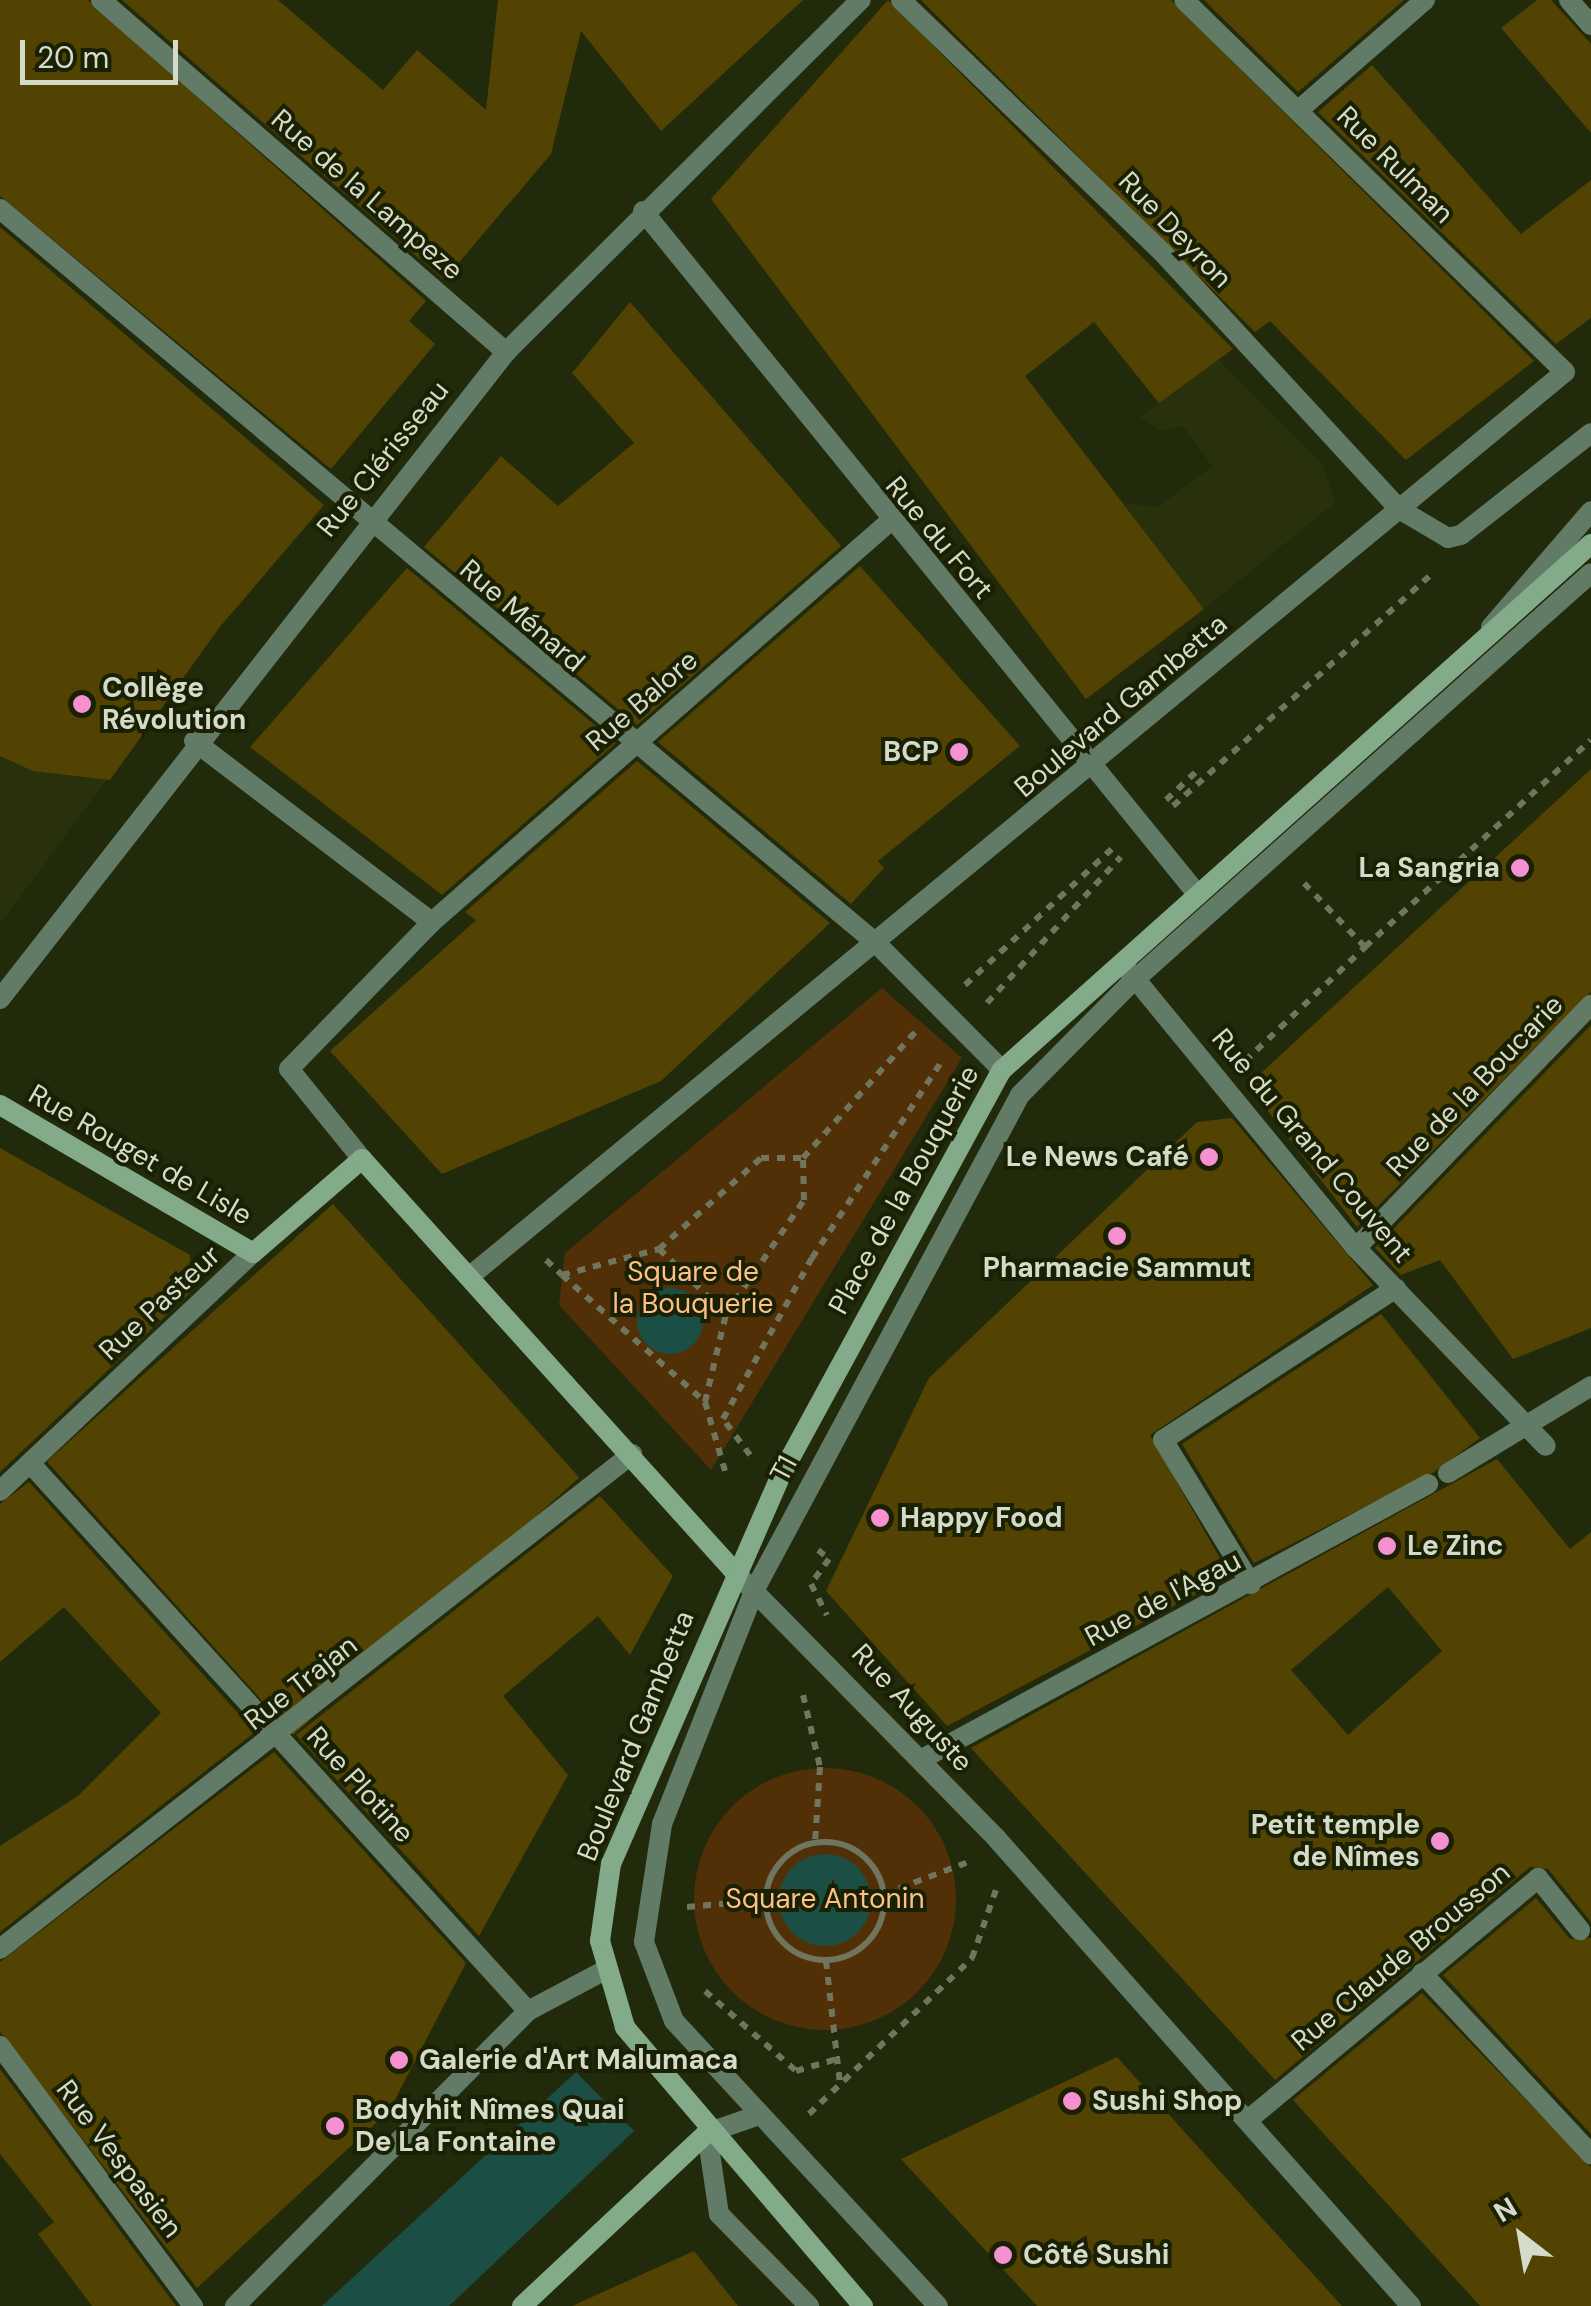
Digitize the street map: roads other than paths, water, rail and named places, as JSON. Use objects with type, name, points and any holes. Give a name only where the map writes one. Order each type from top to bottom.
[{"type":"street","name":"Rue de la Lampeze","points":[[102,0],[506,352]]},
{"type":"street","name":"Rue Clérisseau","points":[[0,999],[367,519],[506,352],[643,211],[861,0]]},
{"type":"street","name":"Rue Deyron","points":[[901,0],[1162,252],[1399,509]]},
{"type":"street","name":"Rue Rulman","points":[[1184,0],[1300,109],[1565,372]]},
{"type":"street","points":[[1300,109],[1425,0]]},
{"type":"street","name":"Rue Ménard","points":[[0,209],[632,746],[876,943],[1002,1070]]},
{"type":"street","name":"Rue du Fort","points":[[643,211],[889,522],[1094,766],[1150,821],[1203,905]]},
{"type":"street","name":"Boulevard Gambetta","points":[[876,943],[1565,372]]},
{"type":"street","points":[[1399,509],[1448,538],[1461,535],[1591,433]]},
{"type":"street","points":[[1459,669],[1591,512]]},
{"type":"street","name":"Rue Balore","points":[[362,1159],[289,1068],[432,922],[889,522]]},
{"type":"street","points":[[1203,905],[1591,544]]},
{"type":"street","points":[[1203,905],[1591,572]]},
{"type":"street","points":[[194,741],[432,922]]},
{"type":"street","name":"Place de la Bouquerie","points":[[734,1570],[1002,1070],[1130,972],[1203,905]]},
{"type":"street","points":[[469,1277],[876,943]]},
{"type":"street","name":"Rue du Grand Couvent","points":[[1130,972],[1356,1248],[1532,1424],[1546,1446]]},
{"type":"street","name":"T1","points":[[938,2306],[674,2021],[644,1942],[662,1824],[754,1590],[1020,1095],[1130,972]]},
{"type":"street","name":"Rue de la Boucarie","points":[[1356,1248],[1589,1010]]},
{"type":"street","name":"Rue Rouget de Lisle","points":[[0,1105],[253,1253]]},
{"type":"street","name":"Rue Pasteur","points":[[0,1491],[253,1253],[362,1159]]},
{"type":"street","name":"Rue Auguste","points":[[362,1159],[734,1570],[922,1759],[1411,2306]]},
{"type":"street","points":[[1250,1584],[1163,1440],[1396,1288]]},
{"type":"street","points":[[1448,1473],[1591,1386]]},
{"type":"street","name":"Rue Trajan","points":[[0,1949],[279,1737],[632,1454]]},
{"type":"street","name":"Rue Plotine","points":[[30,1463],[528,2012]]},
{"type":"street","name":"Rue de l'Agau","points":[[922,1759],[1428,1484]]},
{"type":"street","name":"Boulevard Gambetta","points":[[734,1570],[611,1864],[601,1908],[607,1970],[625,2027],[707,2132],[864,2306]]},
{"type":"street","name":"Rue Claude Brousson","points":[[1248,2120],[1538,1878],[1580,1930]]},
{"type":"street","points":[[235,2306],[528,2012],[607,1970]]},
{"type":"street","points":[[1422,1974],[1591,2154]]},
{"type":"street","name":"Rue Vespasien","points":[[0,2046],[194,2306]]},
{"type":"street","points":[[522,2306],[707,2132],[759,2115]]},
{"type":"street","points":[[707,2132],[719,2214],[809,2306]]},
{"type":"water","points":[[670,1288],[683,1290],[693,1298],[701,1308],[701,1334],[693,1344],[683,1352],[670,1354],[657,1352],[647,1344],[639,1334],[637,1321],[639,1308],[647,1298],[657,1290]]},
{"type":"water","points":[[825,1854],[843,1858],[857,1868],[867,1882],[871,1900],[867,1918],[857,1932],[843,1942],[825,1946],[807,1942],[793,1932],[783,1918],[779,1900],[783,1882],[793,1868],[807,1858]]},
{"type":"water","points":[[576,2072],[634,2131],[449,2306],[322,2306]]},
{"type":"place","name":"Collège Révolution","points":[[82,704]]},
{"type":"place","name":"BCP","points":[[959,752]]},
{"type":"place","name":"La Sangria","points":[[1520,868]]},
{"type":"place","name":"Le News Café","points":[[1209,1157]]},
{"type":"place","name":"Pharmacie Sammut","points":[[1117,1236]]},
{"type":"place","name":"Happy Food","points":[[880,1518]]},
{"type":"place","name":"Le Zinc","points":[[1387,1546]]},
{"type":"place","name":"Petit temple de Nîmes","points":[[1440,1841]]},
{"type":"place","name":"Galerie d'Art Malumaca","points":[[399,2060]]},
{"type":"place","name":"Sushi Shop","points":[[1072,2101]]},
{"type":"place","name":"Bodyhit Nîmes Quai De La Fontaine","points":[[335,2126]]},
{"type":"place","name":"Côté Sushi","points":[[1003,2255]]},
{"type":"park label","name":"Square de la Bouquerie","points":[[693,1288]]},
{"type":"park label","name":"Square Antonin","points":[[825,1899]]}]
